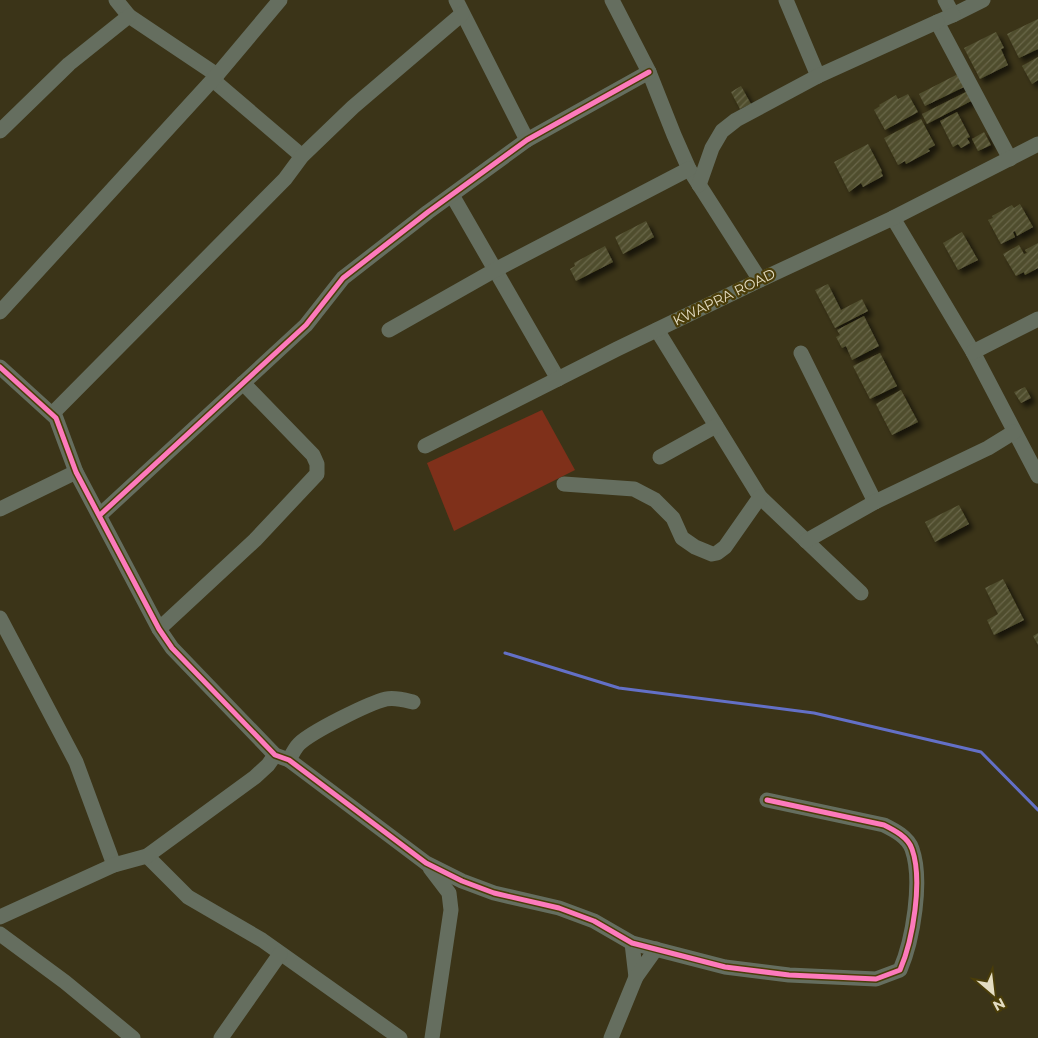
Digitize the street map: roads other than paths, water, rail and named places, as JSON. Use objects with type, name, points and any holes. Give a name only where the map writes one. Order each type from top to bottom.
[{"type":"street","points":[[116,0],[129,16],[215,78],[302,156]]},
{"type":"street","points":[[0,312],[215,78],[280,0]]},
{"type":"street","points":[[456,0],[527,140]]},
{"type":"street","points":[[612,0],[649,72],[689,169],[760,280]]},
{"type":"street","points":[[786,0],[818,76]]},
{"type":"street","points":[[945,0],[953,15]]},
{"type":"street","points":[[699,185],[712,148],[722,131],[736,120],[818,76],[983,0]]},
{"type":"street","points":[[52,414],[285,179],[302,156],[353,107],[462,14]]},
{"type":"street","points":[[0,131],[69,64],[129,16]]},
{"type":"street","points":[[937,22],[1010,159]]},
{"type":"street","points":[[100,515],[306,325],[343,278],[428,212],[527,140],[649,72]]},
{"type":"street","name":"KWAPRA ROAD","points":[[861,593],[760,496],[657,330],[893,218],[1038,144]]},
{"type":"street","points":[[389,330],[495,270],[689,169]]},
{"type":"street","points":[[452,195],[558,379]]},
{"type":"street","points":[[893,218],[974,352],[1038,476]]},
{"type":"street","points":[[974,352],[1038,319]]},
{"type":"street","points":[[425,446],[657,330]]},
{"type":"street","points":[[801,353],[875,502]]},
{"type":"street","points":[[2,371],[56,418],[76,472],[159,628],[172,648],[282,758],[426,864],[462,881],[494,893],[559,908],[594,921],[632,942],[725,967],[789,975],[876,979],[900,970],[906,957],[913,926],[917,873],[912,848],[900,833],[884,825],[767,800]]},
{"type":"street","points":[[159,628],[255,540],[317,474],[317,464],[313,455],[242,383]]},
{"type":"street","points":[[660,457],[716,426]]},
{"type":"street","points":[[806,541],[875,502],[988,448],[1014,432]]},
{"type":"street","points":[[0,509],[76,472]]},
{"type":"street","points":[[564,484],[634,489],[655,500],[673,518],[682,538],[695,547],[712,554],[725,547],[760,496]]},
{"type":"street","points":[[0,618],[76,762],[114,865]]},
{"type":"street","points":[[0,918],[114,865],[147,856],[255,777],[268,765],[282,758],[307,738],[353,713],[386,699],[394,698],[414,702]]},
{"type":"street","points":[[147,856],[188,896],[262,940],[400,1038]]},
{"type":"street","points":[[426,864],[449,893],[451,910],[428,1037]]},
{"type":"street","points":[[0,934],[65,982],[133,1038]]},
{"type":"street","points":[[632,942],[636,977]]},
{"type":"street","points":[[611,1038],[636,977],[656,949]]},
{"type":"street","points":[[221,1038],[280,954]]},
{"type":"waterway","points":[[505,653],[619,688],[814,713],[981,752],[1038,810]]}]
